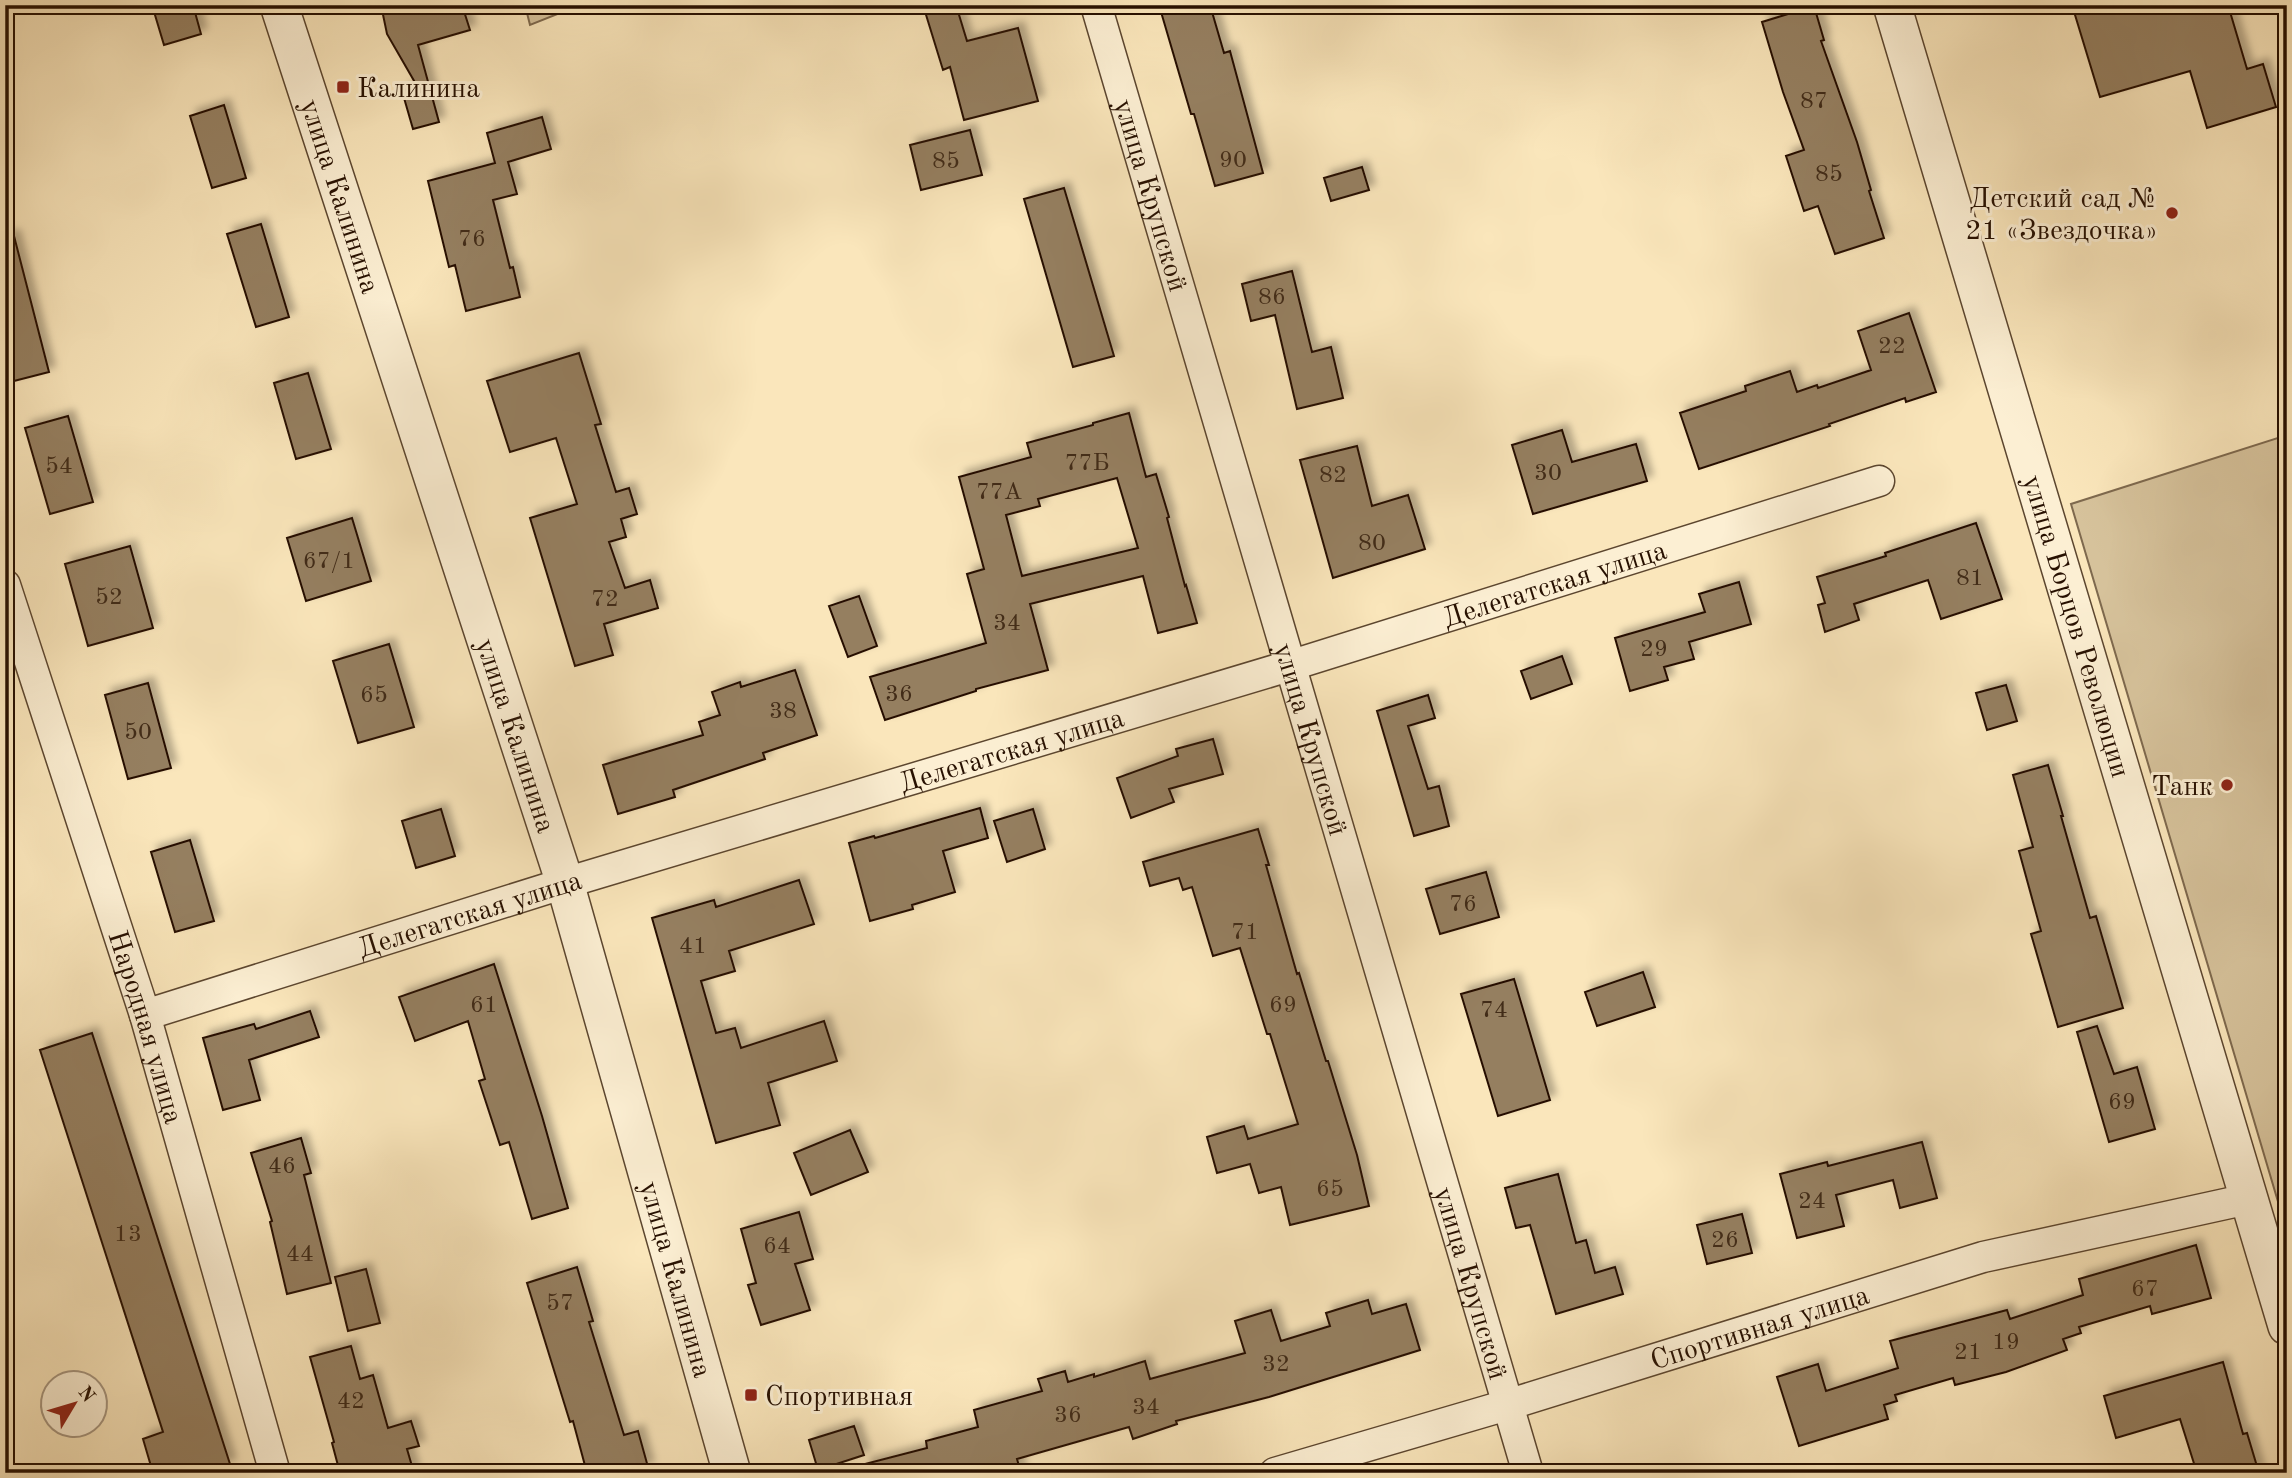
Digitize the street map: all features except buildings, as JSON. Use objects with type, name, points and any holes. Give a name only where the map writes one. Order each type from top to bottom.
[{"type":"street","name":"улица Калинина","points":[[279,5],[565,883],[732,1473]]},
{"type":"street","name":"улица Крупской","points":[[1096,5],[1528,1473]]},
{"type":"street","name":"улица Борцов Революции","points":[[1892,5],[2287,1326]]},
{"type":"street","name":"Делегатская улица","points":[[145,1015],[565,883],[1289,666],[1879,481]]},
{"type":"street","name":"Народная улица","points":[[5,585],[145,1015],[275,1473]]},
{"type":"street","name":"Спортивная улица","points":[[1275,1473],[1507,1405],[1983,1257],[2248,1199]]},
{"type":"shaded area","points":[[525,5],[580,5],[530,25]]},
{"type":"shaded area","points":[[2287,435],[2287,1232],[2071,504]]},
{"type":"place","name":"Калинина","points":[[343,87]]},
{"type":"place","name":"Детский сад № 21 «Звездочка»","points":[[2172,213]]},
{"type":"place","name":"Танк","points":[[2227,785]]},
{"type":"place","name":"Спортивная","points":[[751,1395]]}]
